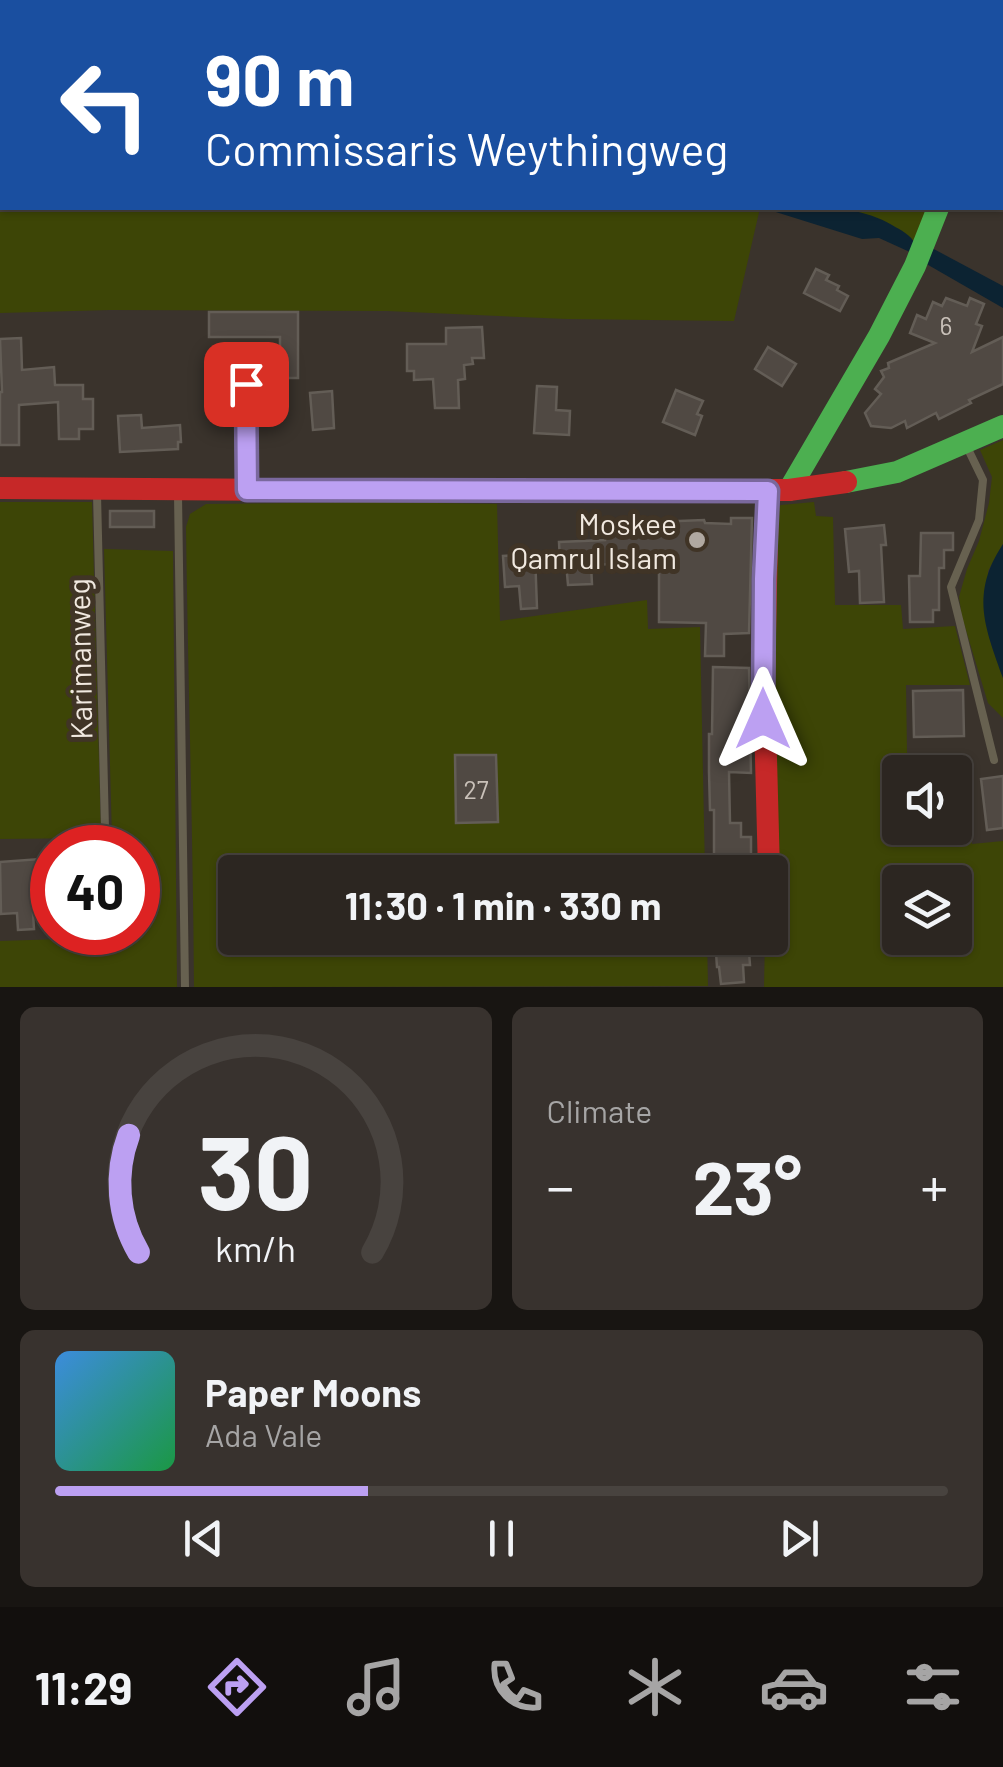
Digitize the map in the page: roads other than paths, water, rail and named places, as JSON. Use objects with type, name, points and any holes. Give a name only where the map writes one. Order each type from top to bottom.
[{"type":"main road","points":[[768,855],[763,719],[764,579],[778,490],[879,336],[915,266],[937,210]]},
{"type":"main road","points":[[0,488],[778,490],[897,472],[988,432]]},
{"type":"lane","points":[[246,384],[247,490]]},
{"type":"lane","points":[[988,432],[979,520],[951,587],[994,760]]},
{"type":"lane","name":"Karimanweg","points":[[97,488],[105,825]]},
{"type":"lane","points":[[178,489],[185,987]]},
{"type":"water","points":[[769,210],[861,213],[899,229],[916,245],[912,253],[879,238],[862,239]]},
{"type":"water","points":[[930,247],[1003,286],[1003,308],[923,262]]},
{"type":"water","points":[[1003,544],[1003,678],[986,626],[984,595],[993,562]]},
{"type":"place","name":"Moskee Qamrul Islam","points":[[697,540]]}]
